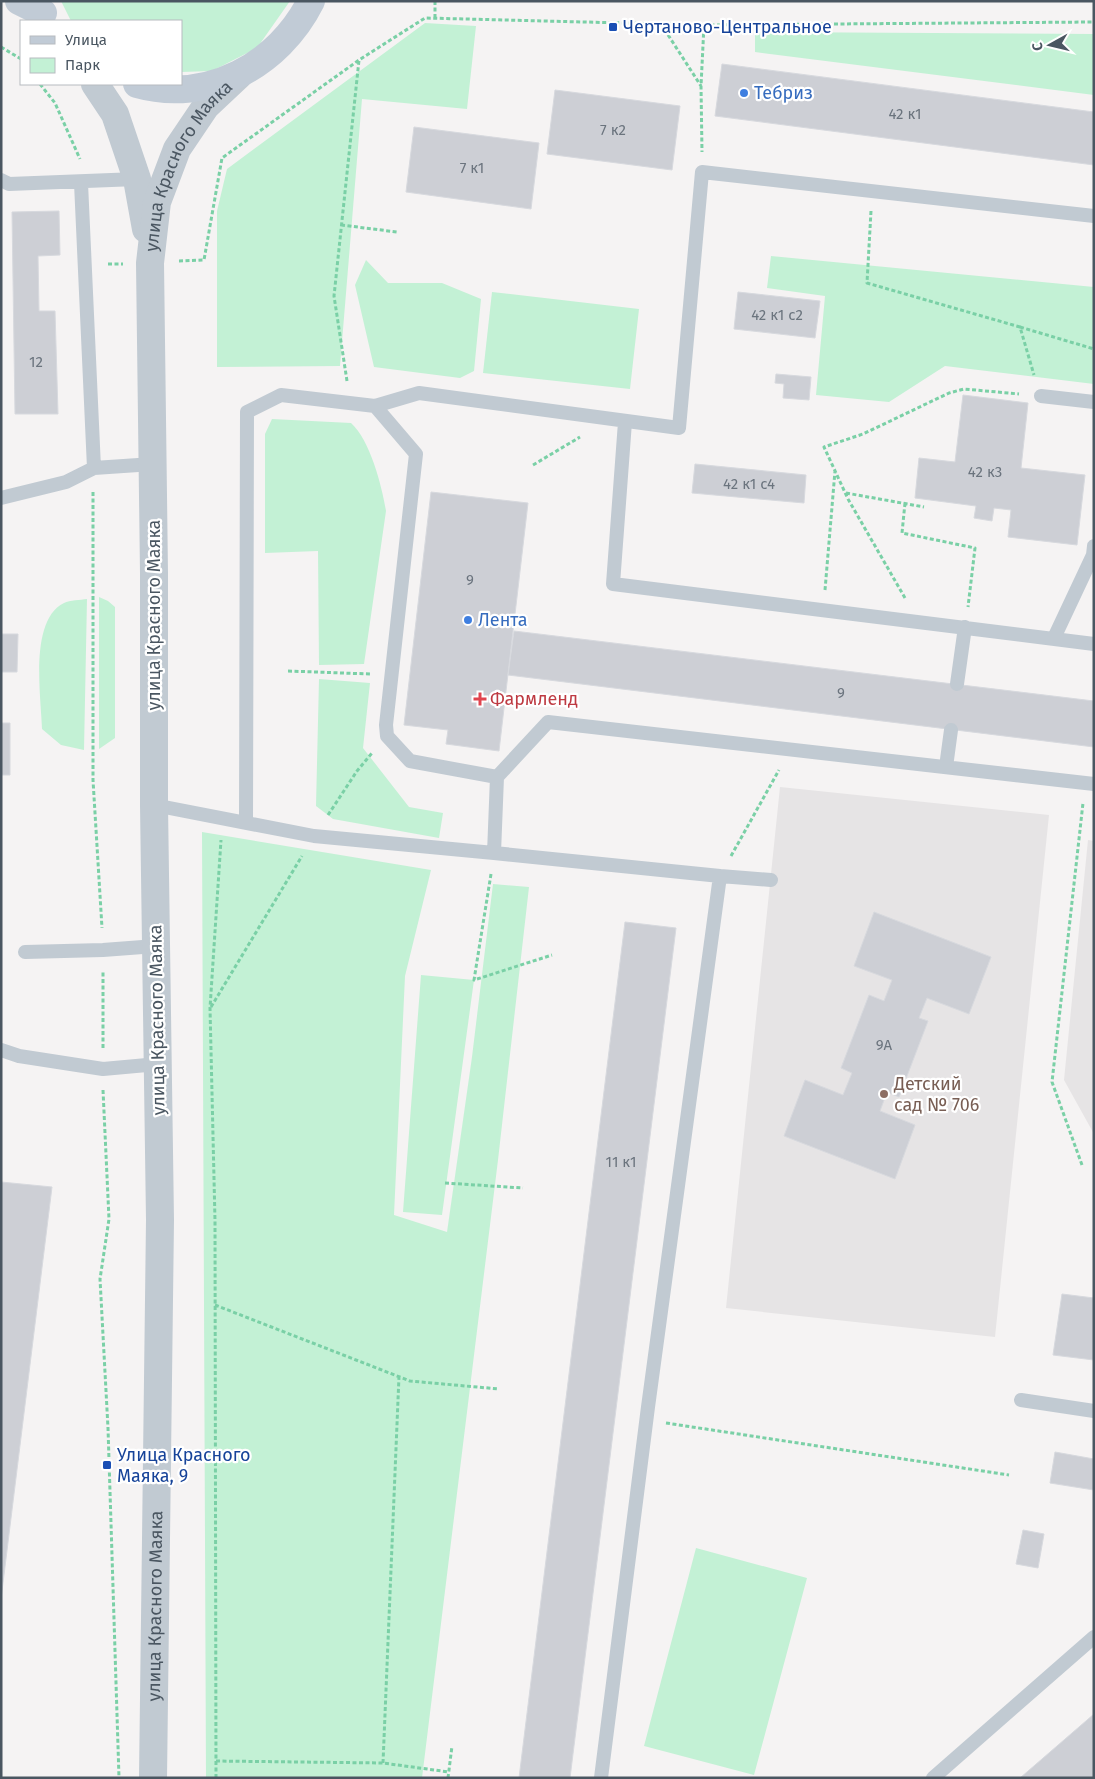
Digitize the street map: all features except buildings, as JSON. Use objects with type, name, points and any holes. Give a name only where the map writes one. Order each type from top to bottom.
[{"type":"main road","points":[[140,85],[154,89],[198,88],[240,75],[265,60],[285,41],[308,8],[333,1]]},
{"type":"street","name":"улица Красного Маяка","points":[[150,263],[157,202],[177,149],[206,106],[240,75]]},
{"type":"street","name":"улица Красного Маяка","points":[[96,85],[116,114],[137,179],[143,206],[150,263],[153,464],[154,805],[160,1220],[153,1778]]},
{"type":"lane","points":[[246,823],[247,412],[281,395],[375,406],[419,393],[679,428],[702,172],[1094,216]]},
{"type":"lane","points":[[1,180],[9,184],[137,179]]},
{"type":"lane","points":[[81,182],[94,468]]},
{"type":"lane","points":[[1041,396],[1094,402]]},
{"type":"lane","points":[[375,406],[416,454],[392,675],[388,736],[410,761],[497,777]]},
{"type":"lane","points":[[625,422],[613,584],[1094,644]]},
{"type":"lane","points":[[1,498],[66,482],[94,468],[153,464]]},
{"type":"lane","points":[[1054,638],[1093,555],[1094,546]]},
{"type":"lane","points":[[957,684],[965,627]]},
{"type":"lane","points":[[494,853],[497,777],[548,722],[1090,784]]},
{"type":"lane","points":[[946,767],[951,730]]},
{"type":"lane","points":[[154,805],[222,820],[314,836],[771,880]]},
{"type":"lane","points":[[601,1778],[646,1420],[720,876]]},
{"type":"lane","points":[[25,952],[103,950],[156,946]]},
{"type":"lane","points":[[1,1050],[19,1056],[103,1069],[158,1064]]},
{"type":"lane","points":[[1021,1400],[1094,1411]]},
{"type":"lane","points":[[933,1778],[1094,1638]]},
{"type":"path","points":[[435,1],[435,18]]},
{"type":"path","points":[[204,260],[222,158],[359,60],[425,18],[704,25],[1094,22]]},
{"type":"path","points":[[661,24],[701,86]]},
{"type":"path","points":[[702,172],[701,86],[704,25]]},
{"type":"path","points":[[1,47],[20,58]]},
{"type":"path","points":[[350,402],[334,296],[359,60]]},
{"type":"path","points":[[872,191],[867,283],[1094,349]]},
{"type":"path","points":[[341,225],[397,232]]},
{"type":"path","points":[[919,622],[846,493],[824,447],[863,434],[949,393],[964,389],[1041,396],[1020,327]]},
{"type":"path","points":[[533,465],[610,419]]},
{"type":"path","points":[[94,468],[93,780],[103,950],[103,1069],[109,1219],[100,1279],[108,1438],[118,1778]]},
{"type":"path","points":[[824,610],[835,471]]},
{"type":"path","points":[[846,493],[924,507]]},
{"type":"path","points":[[905,503],[902,533],[975,548],[965,627]]},
{"type":"path","points":[[288,671],[392,675]]},
{"type":"path","points":[[720,876],[791,749]]},
{"type":"path","points":[[210,1008],[314,836],[356,771]]},
{"type":"path","points":[[1082,1165],[1052,1082],[1090,784]]},
{"type":"path","points":[[216,1778],[215,1305],[210,1008],[222,820]]},
{"type":"path","points":[[494,853],[474,980],[552,956]]},
{"type":"path","points":[[445,1183],[524,1188]]},
{"type":"path","points":[[215,1305],[410,1380],[498,1389]]},
{"type":"path","points":[[383,1763],[399,1376]]},
{"type":"path","points":[[646,1420],[1009,1475]]},
{"type":"path","points":[[448,1778],[452,1746]]},
{"type":"path","points":[[216,1760],[383,1763],[448,1772]]},
{"type":"shaded area","name":"Детский сад № 706","points":[[780,787],[1049,815],[995,1337],[726,1308]]},
{"type":"shaded area","points":[[1088,840],[1094,841],[1094,1134],[1064,1080]]},
{"type":"green space","points":[[61,1],[290,1],[257,48],[212,71],[182,72],[182,20],[70,20]]},
{"type":"green space","points":[[425,23],[476,26],[467,109],[362,99],[340,366],[217,367],[217,211],[227,169]]},
{"type":"green space","points":[[755,32],[1094,34],[1094,95],[755,52]]},
{"type":"green space","points":[[771,256],[1094,287],[1094,384],[945,366],[889,402],[816,395],[825,296],[767,288]]},
{"type":"green space","points":[[366,260],[388,283],[442,283],[481,299],[474,371],[460,378],[374,367],[355,285]]},
{"type":"green space","points":[[492,292],[639,309],[630,389],[483,373]]},
{"type":"green space","points":[[272,419],[351,423],[364,440],[374,464],[382,489],[386,511],[364,664],[319,665],[318,551],[265,553],[265,434]]},
{"type":"green space","points":[[99,597],[115,607],[115,738],[99,749]]},
{"type":"green space","points":[[87,599],[84,750],[61,745],[42,729],[39,679],[41,642],[46,625],[53,612],[66,602]]},
{"type":"green space","points":[[319,679],[370,683],[363,748],[409,807],[443,813],[439,838],[333,819],[316,806]]},
{"type":"green space","points":[[202,832],[431,870],[405,976],[394,1215],[447,1232],[472,1057],[493,884],[529,887],[498,1160],[422,1778],[206,1778]]},
{"type":"green space","points":[[421,975],[474,980],[442,1215],[403,1212]]},
{"type":"green space","points":[[696,1548],[807,1578],[754,1775],[644,1746]]},
{"type":"place","name":"Чертаново-Центральное","points":[[613,27]]},
{"type":"place","name":"Тебриз","points":[[744,93]]},
{"type":"place","name":"Лента","points":[[468,620]]},
{"type":"place","name":"Фармленд","points":[[480,699]]},
{"type":"place","name":"Детский сад № 706","points":[[884,1094]]},
{"type":"place","name":"Улица Красного Маяка, 9","points":[[107,1465]]}]
